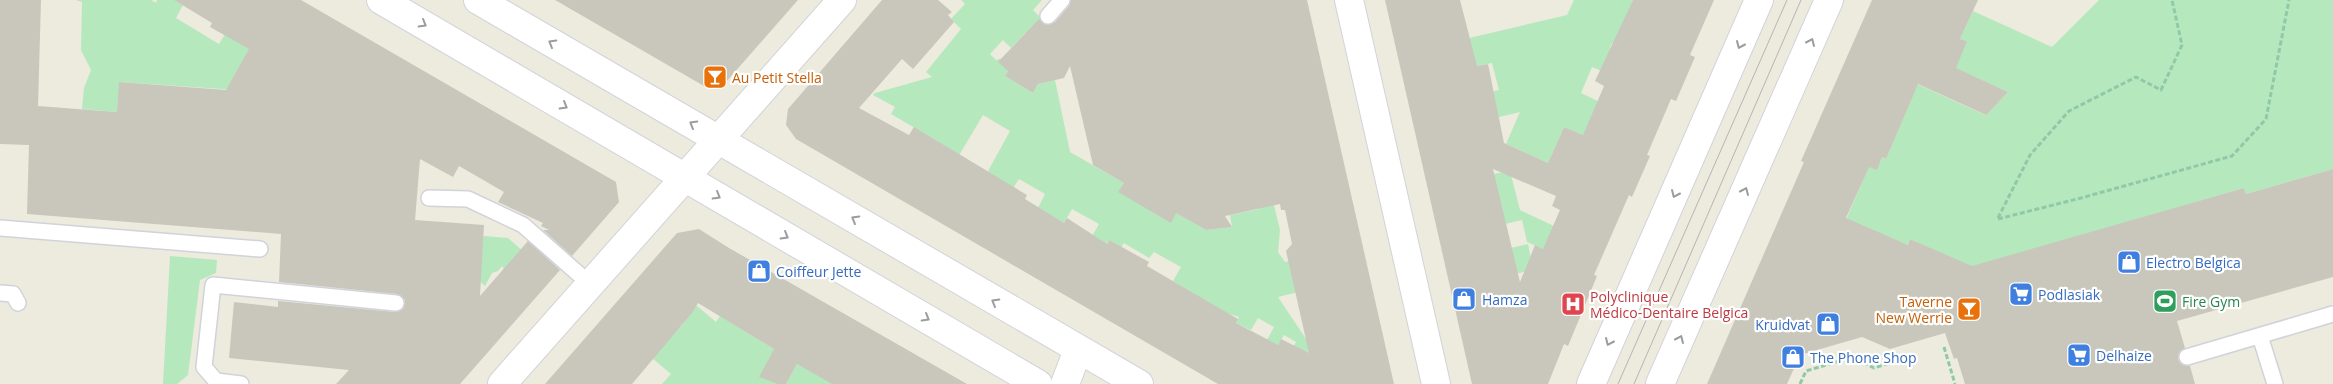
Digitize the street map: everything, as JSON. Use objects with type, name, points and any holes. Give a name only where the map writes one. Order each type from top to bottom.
[{"type":"street","points":[[381,0],[1038,384]]},
{"type":"street","points":[[478,0],[1139,384]]},
{"type":"street","points":[[502,384],[842,0]]},
{"type":"street","points":[[1349,0],[1436,384]]},
{"type":"street","points":[[1591,384],[1759,0]]},
{"type":"street","points":[[1660,384],[1829,0]]},
{"type":"street","points":[[1065,384],[1078,350]]},
{"type":"lane","points":[[1048,16],[1062,0]]},
{"type":"lane","points":[[429,198],[468,199],[523,225],[590,284]]},
{"type":"lane","points":[[0,228],[260,249]]},
{"type":"lane","points":[[241,384],[216,381],[204,367],[213,285],[396,303]]},
{"type":"lane","points":[[0,293],[13,294],[18,303]]},
{"type":"lane","points":[[2187,357],[2333,314]]},
{"type":"lane","points":[[2260,336],[2275,384]]},
{"type":"path","points":[[2172,0],[2182,45],[2162,90],[2136,77],[2069,111],[2030,155],[1998,219],[2232,156],[2266,118],[2289,0]]},
{"type":"path","points":[[1944,347],[1955,384]]},
{"type":"path","points":[[1800,384],[1806,371],[1853,357],[1874,368],[1890,363]]},
{"type":"green space","points":[[76,0],[151,0],[156,3],[157,0],[174,0],[183,5],[176,18],[219,44],[227,31],[249,44],[251,91],[120,82],[117,112],[82,109],[84,88],[91,70],[81,50],[82,2]]},
{"type":"green space","points":[[961,0],[1042,0],[1033,10],[1064,41],[1040,47],[1025,33],[1011,48],[1003,40],[990,54],[996,60],[1017,54],[1005,76],[1033,93],[1038,84],[1055,80],[1070,152],[1124,183],[1119,192],[1151,198],[1206,230],[1232,227],[1230,215],[1259,209],[1255,192],[1282,203],[1274,205],[1280,230],[1278,252],[1285,262],[1289,261],[1302,291],[1278,297],[1312,348],[1293,380],[1279,372],[1296,342],[1284,335],[1277,346],[1267,340],[1274,327],[1258,318],[1251,330],[1236,323],[1239,317],[1226,313],[1173,281],[1181,267],[1154,252],[1149,258],[1124,243],[1117,254],[1109,240],[1105,246],[1081,256],[1099,224],[1072,209],[1064,223],[1038,208],[1045,194],[1019,179],[1013,188],[987,173],[1010,131],[983,115],[958,157],[937,141],[891,114],[895,107],[873,95],[932,77],[926,72],[961,29],[951,19],[965,4]]},
{"type":"green space","points":[[1574,0],[1633,0],[1616,45],[1612,43],[1610,48],[1613,50],[1604,72],[1592,67],[1581,93],[1600,102],[1596,141],[1564,127],[1548,163],[1506,144],[1520,112],[1499,117],[1481,94],[1499,90],[1492,63],[1477,66],[1465,39],[1567,15]]},
{"type":"green space","points":[[2099,0],[2333,0],[2333,169],[2246,194],[2244,188],[1973,267],[1910,239],[1908,245],[1846,220],[1863,180],[1862,164],[1877,169],[1882,157],[1886,159],[1917,84],[1985,115],[2008,92],[1928,56],[1967,41],[1960,39],[1973,11],[2052,47]]},
{"type":"green space","points":[[1510,171],[1520,210],[1571,234],[1555,254],[1527,242],[1522,220],[1505,224],[1500,199],[1488,175]]},
{"type":"green space","points":[[484,236],[508,238],[525,253],[504,269],[502,266],[498,271],[492,273],[485,286],[476,278],[430,299]]},
{"type":"green space","points":[[1528,244],[1533,270],[1493,279],[1480,255]]},
{"type":"green space","points":[[170,256],[217,260],[216,273],[200,280],[188,375],[177,384],[163,384]]},
{"type":"green space","points":[[696,305],[716,322],[720,316],[774,349],[778,384],[662,384],[671,374],[652,358],[683,324]]},
{"type":"green space","points":[[797,364],[838,384],[786,384]]},
{"type":"building","points":[[0,0],[41,0],[38,106],[117,112],[119,82],[226,90],[249,49],[210,27],[212,23],[174,0],[301,0],[616,182],[619,202],[572,256],[543,230],[549,230],[541,226],[543,223],[498,202],[504,192],[459,166],[453,177],[420,159],[415,220],[484,225],[480,296],[528,241],[560,270],[460,384],[336,384],[349,370],[229,358],[234,302],[278,307],[278,301],[395,312],[403,309],[405,300],[397,294],[279,282],[281,234],[27,214],[29,145],[0,144]]},
{"type":"building","points":[[555,0],[798,0],[725,83],[704,86]]},
{"type":"building","points":[[882,0],[938,0],[952,12],[948,15],[954,22],[913,69],[902,59],[859,108],[909,135],[914,127],[1027,195],[1025,199],[1064,223],[1067,218],[1107,244],[1109,240],[1149,262],[1147,266],[1238,319],[1236,323],[1278,345],[1281,339],[1309,353],[1286,251],[1292,244],[1285,210],[1281,210],[1280,204],[1225,216],[1232,227],[1206,230],[1176,213],[1171,223],[1118,192],[1124,183],[1093,165],[1070,66],[1064,78],[1038,84],[1033,93],[1005,76],[1008,71],[998,62],[1039,19],[1046,25],[1055,22],[1069,6],[1071,0],[1307,0],[1394,384],[1218,384],[796,139],[786,125],[788,109]]},
{"type":"building","points":[[1385,0],[1460,0],[1477,66],[1488,64],[1504,143],[1548,163],[1564,127],[1583,135],[1604,86],[1595,81],[1633,0],[1714,0],[1690,55],[1695,57],[1676,101],[1671,99],[1647,155],[1650,156],[1632,197],[1629,195],[1594,275],[1597,276],[1568,346],[1564,344],[1548,384],[1472,384]],"holes":[[[1493,169],[1556,196],[1552,206],[1560,210],[1543,249],[1535,245],[1520,282]]]},
{"type":"building","points":[[1872,0],[1978,0],[1960,39],[1967,41],[1956,68],[2008,92],[1986,115],[1918,84],[1886,159],[1882,157],[1877,170],[1869,167],[1846,218],[1908,245],[1910,239],[1972,266],[2244,188],[2246,194],[2333,169],[2333,277],[2177,321],[2185,348],[2180,351],[2178,359],[2181,364],[2190,366],[2195,384],[1965,384],[1957,358],[1954,359],[1945,333],[1890,349],[1862,337],[1800,355],[1787,384],[1707,384],[1804,162],[1801,161]]},
{"type":"building","points":[[699,229],[967,384],[832,384],[797,364],[786,384],[778,384],[759,377],[774,349],[698,303],[692,313],[632,384],[545,384],[677,233]]},
{"type":"tram line","points":[[1618,384],[1787,0]]},
{"type":"tram line","points":[[1634,384],[1801,0]]},
{"type":"place","name":"Au Petit Stella","points":[[715,77]]},
{"type":"place","name":"Electro Belgica","points":[[2129,262]]},
{"type":"place","name":"Coiffeur Jette","points":[[759,271]]},
{"type":"place","name":"Podlasiak","points":[[2021,294]]},
{"type":"place","name":"Hamza","points":[[1464,299]]},
{"type":"place","name":"Fire Gym","points":[[2165,301]]},
{"type":"place","name":"Polyclinique Médico-Dentaire Belgica","points":[[1573,304]]},
{"type":"place","name":"Taverne New Werrie","points":[[1969,309]]},
{"type":"place","name":"Kruidvat","points":[[1828,324]]},
{"type":"place","name":"Delhaize","points":[[2079,355]]},
{"type":"place","name":"The Phone Shop","points":[[1793,357]]}]
